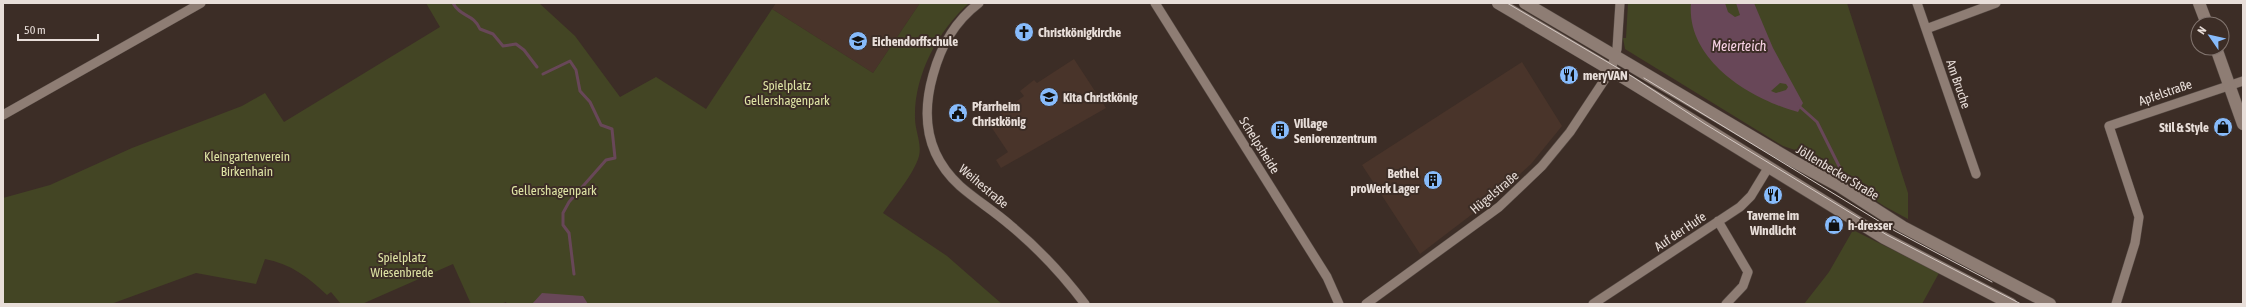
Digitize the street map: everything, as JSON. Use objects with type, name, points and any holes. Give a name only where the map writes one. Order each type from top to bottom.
[{"type":"main road","points":[[1498,3],[1611,70],[1884,238],[2011,304]]},
{"type":"main road","name":"Jöllenbecker Straße","points":[[1525,3],[1793,162],[1838,186],[1903,227],[2050,304]]},
{"type":"main road","points":[[2199,3],[2204,16]]},
{"type":"main road","points":[[2219,56],[2243,124]]},
{"type":"street","points":[[3,115],[201,3]]},
{"type":"street","name":"Weihestraße","points":[[979,3],[967,12],[950,33],[943,46],[934,72],[927,97],[926,116],[934,149],[944,167],[956,183],[1032,245],[1066,280],[1085,304]]},
{"type":"street","name":"Schelpsheide","points":[[1155,3],[1327,277],[1339,304]]},
{"type":"street","points":[[1611,70],[1616,56],[1620,3]]},
{"type":"street","name":"Am Bruche","points":[[1917,3],[1976,174]]},
{"type":"street","points":[[1926,29],[1996,3]]},
{"type":"street","name":"Hügelstraße","points":[[1366,304],[1461,236],[1529,180],[1570,132],[1611,70]]},
{"type":"street","name":"Apfelstraße","points":[[2116,304],[2135,244],[2139,216],[2109,126],[2243,81]]},
{"type":"street","name":"Auf der Hufe","points":[[1593,304],[1746,202],[1768,168]]},
{"type":"street","points":[[1718,221],[1748,272],[1743,286],[1726,304]]},
{"type":"shaded area","name":"Eichendorffschule","points":[[776,3],[920,3],[873,73],[772,9]]},
{"type":"shaded area","points":[[1074,59],[1106,108],[1001,168],[996,160],[1008,152],[988,122],[1024,96],[1020,91],[1034,80],[1037,83]]},
{"type":"shaded area","points":[[1522,62],[1562,126],[1531,164],[1496,196],[1420,254],[1362,165]]},
{"type":"green space","name":"Gellershagenpark","points":[[426,3],[539,3],[575,36],[620,97],[656,77],[706,109],[772,9],[873,73],[920,3],[969,3],[947,27],[938,40],[923,70],[916,102],[915,118],[920,146],[919,156],[908,178],[883,213],[947,256],[1002,304],[507,304],[506,302],[501,304],[471,304],[453,264],[362,304],[341,304],[331,292],[327,295],[299,272],[283,264],[265,259],[256,284],[196,273],[111,304],[3,304],[3,198],[50,185],[132,148],[242,106],[265,93],[284,122],[440,27]]},
{"type":"green space","points":[[1628,3],[1847,3],[1908,193],[1908,219],[1884,206],[1826,167],[1798,151],[1783,146],[1625,49],[1623,38],[1626,38]]},
{"type":"green space","points":[[1853,230],[1939,273],[1922,304],[1804,304],[1829,272]]},
{"type":"water","name":"Meierteich","points":[[1691,3],[1725,3],[1728,12],[1735,17],[1740,15],[1736,3],[1754,3],[1773,48],[1803,103],[1798,112],[1760,98],[1725,74],[1710,59],[1699,42],[1692,24]],"holes":[[[1780,83],[1786,84],[1788,87],[1786,90],[1776,93],[1771,91]]]},
{"type":"water","points":[[542,293],[583,296],[588,304],[532,304]]},
{"type":"waterway","points":[[453,3],[456,8],[474,20],[480,29],[493,34],[503,46],[516,44],[524,50],[537,67]]},
{"type":"waterway","points":[[543,74],[570,61],[576,70],[580,91],[590,102],[601,125],[612,129],[615,158],[606,160],[569,202],[563,213],[563,225],[569,233],[574,274]]},
{"type":"waterway","points":[[1799,106],[1817,122],[1841,170]]},
{"type":"tram line","points":[[1507,3],[1633,77],[1705,124],[1887,235],[2021,304]]},
{"type":"tram line","points":[[1644,78],[1895,231],[1992,282]]},
{"type":"place","name":"Christkönigkirche","points":[[1024,32]]},
{"type":"place","name":"Eichendorffschule","points":[[858,41]]},
{"type":"place","name":"meryVAN","points":[[1569,75]]},
{"type":"place","name":"Kita Christkönig","points":[[1049,97]]},
{"type":"place","name":"Pfarrheim Christkönig","points":[[958,113]]},
{"type":"place","name":"Stil & Style","points":[[2223,127]]},
{"type":"place","name":"Village Seniorenzentrum","points":[[1280,130]]},
{"type":"place","name":"Bethel proWerk Lager","points":[[1433,180]]},
{"type":"place","name":"Taverne im Windlicht","points":[[1773,195]]},
{"type":"place","name":"h-dresser","points":[[1834,225]]},
{"type":"park label","name":"Spielplatz Gellershagenpark","points":[[787,92]]},
{"type":"park label","name":"Kleingartenverein Birkenhain","points":[[247,164]]},
{"type":"park label","name":"Spielplatz Wiesenbrede","points":[[402,264]]}]
